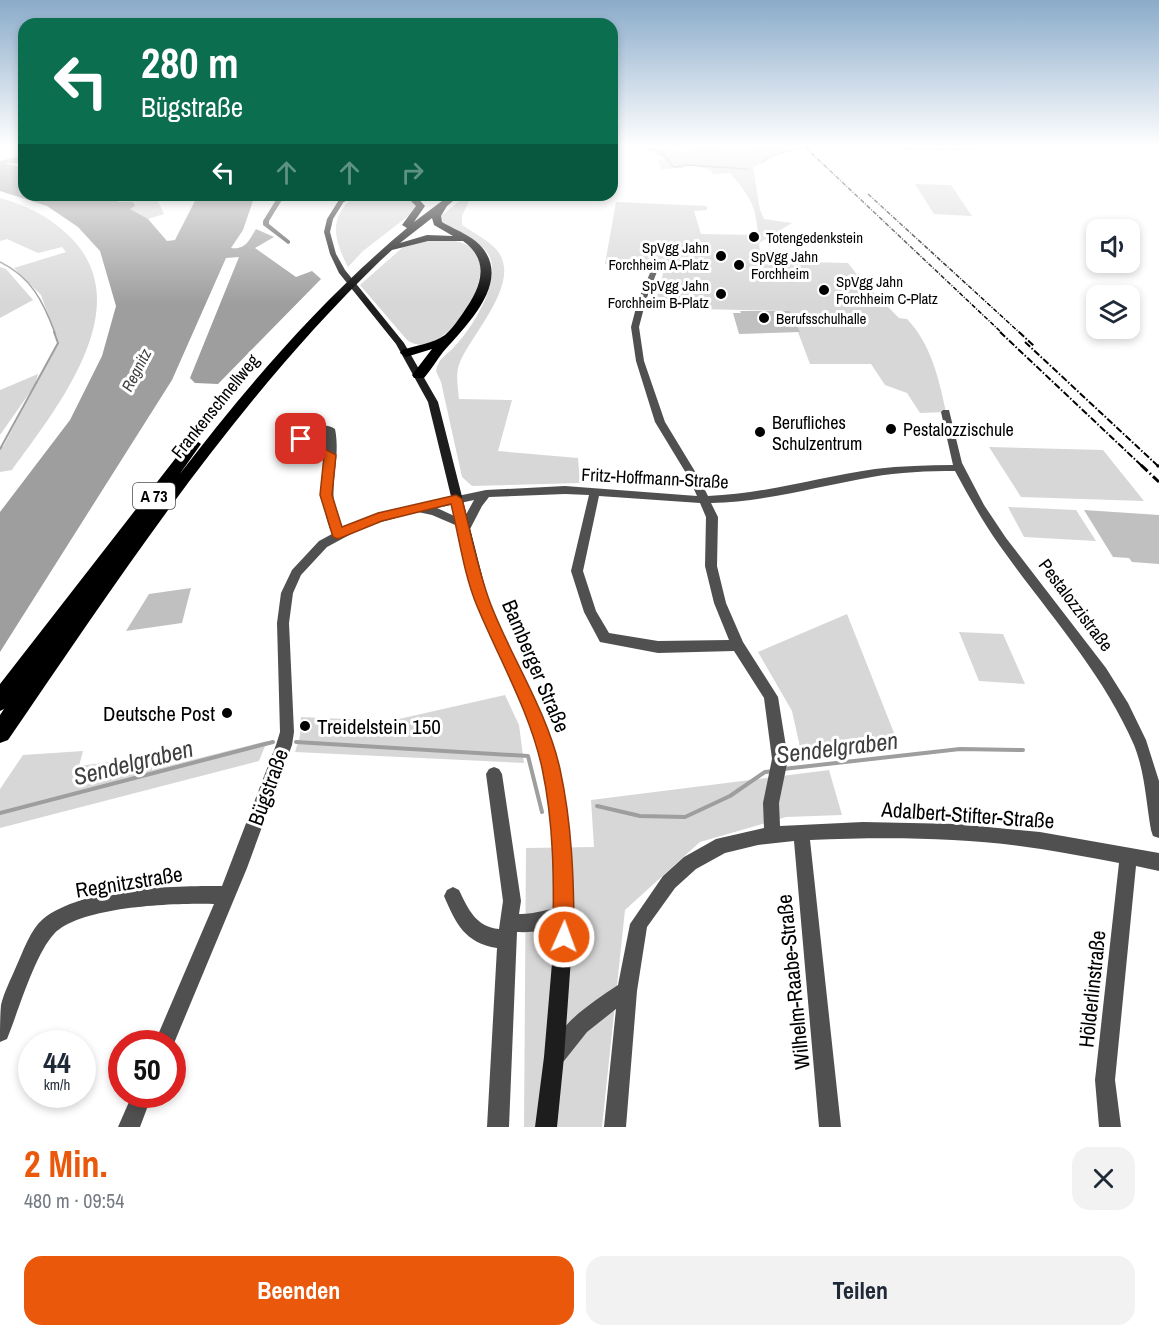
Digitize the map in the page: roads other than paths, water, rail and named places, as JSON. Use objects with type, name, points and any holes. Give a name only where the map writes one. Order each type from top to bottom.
[{"type":"highway","points":[[407,225],[421,206],[418,201]]},
{"type":"highway","name":"Frankenschnellweg","points":[[0,701],[187,454],[248,381],[321,301],[407,225],[443,201]]},
{"type":"highway","name":"Frankenschnellweg","points":[[0,733],[209,445],[299,337],[381,256],[444,201]]},
{"type":"highway","points":[[419,375],[474,306],[486,277],[487,266],[476,246],[437,224],[436,216],[445,201]]},
{"type":"highway","points":[[381,256],[401,245],[420,239],[441,237],[466,240]]},
{"type":"highway","points":[[406,353],[448,338]]},
{"type":"highway","points":[[406,353],[423,356],[438,350]]},
{"type":"main road","name":"Bamberger Straße","points":[[341,201],[330,219],[327,232],[333,254],[342,271],[406,353],[433,402],[483,603],[540,731],[551,768],[562,837],[565,916],[546,1127]]},
{"type":"street","points":[[278,201],[266,221],[266,225],[288,242]]},
{"type":"street","points":[[657,264],[642,300],[635,327],[640,361],[660,422],[705,500],[712,518],[711,566],[720,603],[738,645],[771,697],[780,759],[771,803],[772,835]]},
{"type":"street","name":"Pestalozzistraße","points":[[946,412],[959,468],[997,531],[1089,652],[1141,745],[1149,770],[1159,830]]},
{"type":"street","points":[[330,455],[326,495],[338,534]]},
{"type":"street","name":"Fritz-Hoffmann-Straße","points":[[456,499],[537,490],[595,491],[705,500],[735,499],[874,473],[925,468],[959,468]]},
{"type":"street","points":[[595,491],[577,571],[590,612],[605,638],[658,647],[738,645]]},
{"type":"street","points":[[414,509],[434,511],[463,527],[486,494]]},
{"type":"street","name":"Bügstraße","points":[[170,1030],[227,895],[280,757],[287,732],[284,623],[287,593],[296,573],[312,554],[338,534],[378,518],[456,499]]},
{"type":"street","points":[[494,774],[512,901],[508,930],[498,1127]]},
{"type":"street","name":"Adalbert-Stifter-Straße","points":[[615,1127],[627,991],[639,924],[669,882],[690,863],[722,845],[801,832],[863,830],[957,832],[1040,840],[1159,862]]},
{"type":"street","name":"Wilhelm-Raabe-Straße","points":[[801,832],[830,1127]]},
{"type":"street","name":"Hölderlinstraße","points":[[1110,1127],[1105,1080],[1128,856]]},
{"type":"street","name":"Regnitzstraße","points":[[0,1032],[45,932],[59,920],[69,914],[109,904],[187,894],[227,895]]},
{"type":"street","points":[[453,896],[466,923],[488,939],[508,930],[565,916]]},
{"type":"street","points":[[554,1057],[585,1018],[627,991]]},
{"type":"street","points":[[129,1127],[137,1108]]},
{"type":"water","name":"Regnitz","points":[[31,201],[133,202],[135,206],[130,209],[148,219],[167,241],[175,240],[195,201],[253,201],[243,230],[231,248],[244,246],[256,229],[274,237],[255,248],[296,277],[312,271],[321,279],[218,384],[195,383],[190,378],[239,257],[226,258],[172,380],[0,652],[0,512],[70,420],[102,356],[116,306],[100,251],[78,227],[47,206]]},
{"type":"waterway","points":[[0,262],[20,275],[35,291],[55,333]]},
{"type":"waterway","points":[[0,449],[58,343],[54,332]]},
{"type":"waterway","name":"Sendelgraben","points":[[0,813],[273,742]]},
{"type":"waterway","name":"Sendelgraben","points":[[296,742],[528,756],[542,812]]},
{"type":"waterway","name":"Sendelgraben","points":[[783,769],[960,749],[1023,750]]},
{"type":"waterway","name":"Sendelgraben","points":[[597,806],[640,816],[685,817],[730,796],[765,772],[774,771]]},
{"type":"railway","points":[[861,200],[1002,333]]},
{"type":"railway","points":[[874,200],[1020,333]]},
{"type":"railway","points":[[1000,332],[1142,466]]},
{"type":"railway","points":[[1019,332],[1034,346]]},
{"type":"railway","points":[[1025,342],[1158,466]]},
{"type":"railway","points":[[1141,465],[1159,482]]},
{"type":"place","name":"Totengedenkstein","points":[[754,237]]},
{"type":"place","name":"SpVgg Jahn Forchheim A-Platz","points":[[721,256]]},
{"type":"place","name":"SpVgg Jahn Forchheim","points":[[739,265]]},
{"type":"place","name":"SpVgg Jahn Forchheim C-Platz","points":[[824,290]]},
{"type":"place","name":"SpVgg Jahn Forchheim B-Platz","points":[[721,294]]},
{"type":"place","name":"Berufsschulhalle","points":[[764,318]]},
{"type":"place","name":"Pestalozzischule","points":[[891,429]]},
{"type":"place","name":"Berufliches Schulzentrum","points":[[760,432]]},
{"type":"place","name":"Deutsche Post","points":[[227,713]]},
{"type":"place","name":"Treidelstein 150","points":[[305,726]]}]
